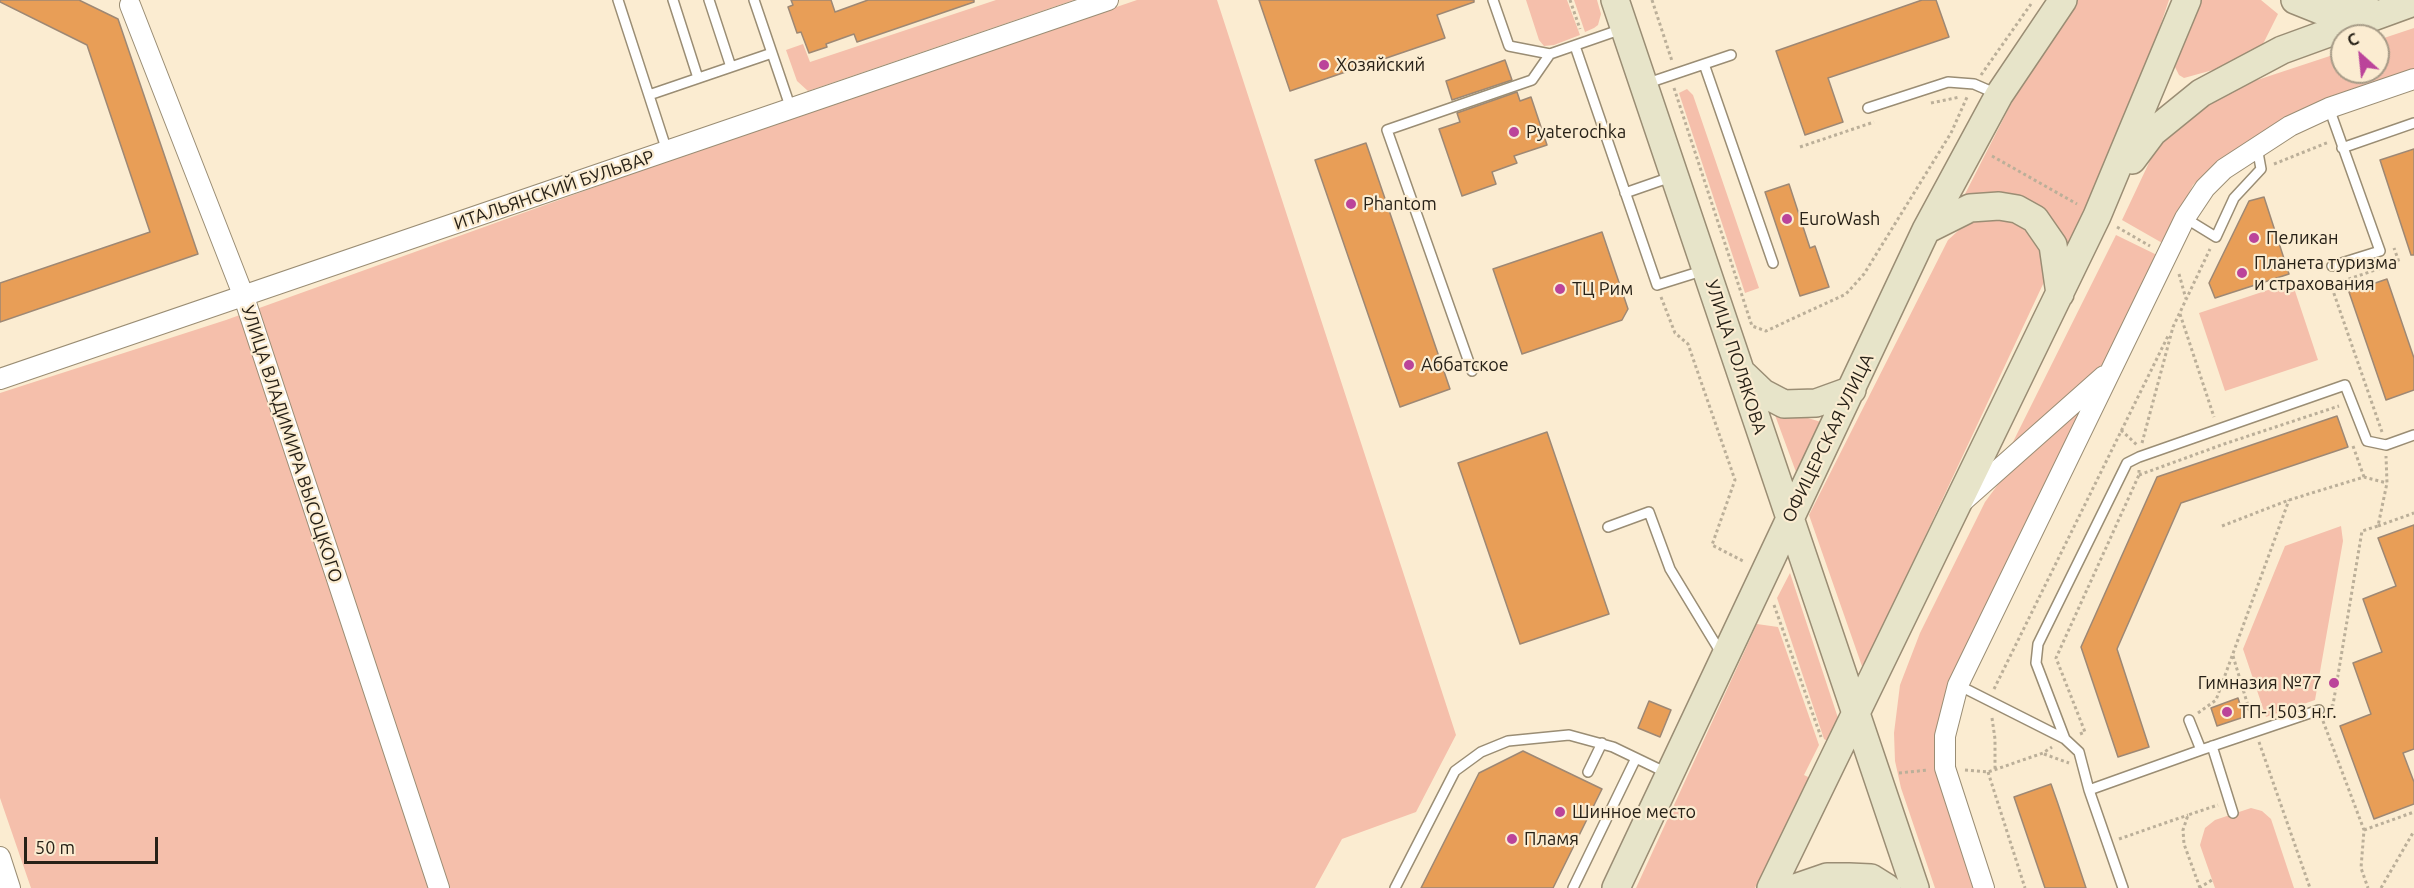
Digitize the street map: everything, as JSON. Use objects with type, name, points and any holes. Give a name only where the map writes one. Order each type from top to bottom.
[{"type":"main road","name":"УЛИЦА ПОЛЯКОВА","points":[[1615,0],[1915,888]]},
{"type":"main road","name":"ОФИЦЕРСКАЯ УЛИЦА","points":[[1616,888],[1926,230],[1999,95],[2063,0]]},
{"type":"main road","points":[[1772,888],[2107,195],[2187,0]]},
{"type":"main road","points":[[2295,0],[2320,10],[2385,12]]},
{"type":"main road","points":[[2107,195],[2153,132],[2200,93],[2282,50],[2414,2]]},
{"type":"main road","points":[[1926,230],[1970,208],[1999,206],[2017,209],[2035,219],[2053,245],[2060,294]]},
{"type":"main road","points":[[1741,371],[1763,393],[1784,404],[1816,403],[1852,390]]},
{"type":"main road","points":[[1795,888],[1827,877],[1871,878],[1887,888]]},
{"type":"street","name":"ИТАЛЬЯНСКИЙ БУЛЬВАР","points":[[0,379],[1098,2]]},
{"type":"street","name":"УЛИЦА ВЛАДИМИРА ВЫСОЦКОГО","points":[[130,5],[244,297],[439,888]]},
{"type":"street","points":[[1984,888],[1945,768],[1945,736],[1959,685],[2185,219],[2205,188],[2224,169],[2290,126],[2329,108],[2414,79]]},
{"type":"street","points":[[1956,508],[2110,370]]},
{"type":"street","points":[[0,857],[10,888]]},
{"type":"lane","points":[[618,0],[667,151]]},
{"type":"lane","points":[[673,0],[698,78]]},
{"type":"lane","points":[[709,0],[731,67]]},
{"type":"lane","points":[[754,0],[791,109]]},
{"type":"lane","points":[[1493,0],[1509,46],[1550,54],[1625,28]]},
{"type":"lane","points":[[1580,44],[1625,193],[1657,285],[1706,269]]},
{"type":"lane","points":[[649,95],[772,53]]},
{"type":"lane","points":[[1472,371],[1387,130],[1532,81],[1550,54]]},
{"type":"lane","points":[[1643,85],[1731,55]]},
{"type":"lane","points":[[1704,64],[1773,263]]},
{"type":"lane","points":[[1868,108],[1948,82],[1974,84],[1999,95]]},
{"type":"lane","points":[[2329,108],[2380,251],[2332,266]]},
{"type":"lane","points":[[2342,148],[2414,123]]},
{"type":"lane","points":[[2185,219],[2216,237],[2234,198],[2261,169],[2257,147]]},
{"type":"lane","points":[[1625,193],[1675,176]]},
{"type":"lane","points":[[2065,739],[2036,663],[2038,644],[2127,463],[2345,385],[2367,441],[2386,445],[2414,435]]},
{"type":"lane","points":[[1608,526],[1649,512],[1670,569],[1724,658]]},
{"type":"lane","points":[[1959,685],[2065,739],[2079,752],[2089,790],[2123,888]]},
{"type":"lane","points":[[2089,790],[2255,730],[2319,710]]},
{"type":"lane","points":[[2189,720],[2200,750]]},
{"type":"lane","points":[[1395,888],[1455,771],[1481,752],[1508,741],[1569,735],[1602,743],[1669,774]]},
{"type":"lane","points":[[1588,772],[1602,743]]},
{"type":"lane","points":[[2212,746],[2233,813]]},
{"type":"lane","points":[[1573,888],[1636,758]]},
{"type":"path","points":[[1570,0],[1580,44]]},
{"type":"path","points":[[1652,0],[1672,60],[1670,75],[1752,326],[1766,331],[1846,294],[1864,274],[1951,133],[1974,84],[2034,0]]},
{"type":"path","points":[[1926,104],[1968,96]]},
{"type":"path","points":[[1800,147],[1884,118]]},
{"type":"path","points":[[2261,169],[2339,138]]},
{"type":"path","points":[[1995,770],[1995,739],[1989,700],[2216,237]]},
{"type":"path","points":[[2378,526],[2387,483],[2386,445],[2331,285],[2399,262],[2391,240]]},
{"type":"path","points":[[1657,285],[1675,333],[1688,344],[1735,480],[1712,545]]},
{"type":"path","points":[[2180,314],[2224,444]]},
{"type":"path","points":[[2121,430],[2141,449],[2173,327]]},
{"type":"path","points":[[2139,475],[2340,406]]},
{"type":"path","points":[[2350,436],[2364,477]]},
{"type":"path","points":[[2025,888],[1988,772],[2043,753],[2065,739],[2085,732],[2056,658],[2139,475],[2139,457]]},
{"type":"path","points":[[2222,526],[2289,500],[2364,477],[2387,483]]},
{"type":"path","points":[[2189,720],[2216,700],[2289,500]]},
{"type":"path","points":[[2368,888],[2361,868],[2364,830],[2319,710],[2333,705],[2362,531],[2414,513]]},
{"type":"path","points":[[2232,656],[2310,888]]},
{"type":"path","points":[[2108,843],[2229,802]]},
{"type":"path","points":[[2364,830],[2414,812]]},
{"type":"path","points":[[2188,815],[2183,830],[2184,844],[2199,888],[2212,880]]},
{"type":"path","points":[[2381,888],[2414,831]]},
{"type":"shaded area","points":[[996,0],[1074,0],[808,91],[797,81],[786,50],[803,44],[810,62]]},
{"type":"shaded area","points":[[1137,0],[1217,0],[1456,735],[1416,812],[1342,839],[1315,888],[31,888],[0,798],[0,393],[226,320],[695,151]]},
{"type":"shaded area","points":[[1526,0],[1567,0],[1580,35],[1554,45],[1544,46],[1539,40]]},
{"type":"shaded area","points":[[1574,0],[1597,0],[1601,14],[1598,25],[1585,32]]},
{"type":"shaded area","points":[[2077,0],[2169,0],[2123,135],[2071,252],[2048,217],[1963,198],[2013,100]]},
{"type":"shaded area","points":[[2200,0],[2261,0],[2278,14],[2256,58],[2184,78],[2179,75],[2175,67]]},
{"type":"shaded area","points":[[2414,28],[2414,73],[2218,163],[2193,185],[2164,244],[2122,220],[2163,133],[2171,122],[2242,85],[2330,56],[2330,84],[2390,84],[2390,36]]},
{"type":"shaded area","points":[[1687,89],[1693,95],[1759,288],[1745,293],[1679,93]]},
{"type":"shaded area","points":[[2003,218],[2024,229],[2042,255],[2044,282],[1863,669],[1809,515],[1948,240],[1969,221]]},
{"type":"shaded area","points":[[2116,235],[2159,256],[2107,360],[2009,450]]},
{"type":"shaded area","points":[[2292,282],[2318,360],[2225,391],[2199,313]]},
{"type":"shaded area","points":[[2090,398],[1941,720],[1980,888],[1935,888],[1901,788],[1895,761],[1894,733],[1900,685],[1920,633],[1985,502],[2005,475]]},
{"type":"shaded area","points":[[1772,407],[1821,422],[1796,472]]},
{"type":"shaded area","points":[[2341,526],[2343,541],[2315,700],[2266,717],[2243,649],[2285,546]]},
{"type":"shaded area","points":[[1790,573],[1840,724],[1831,743],[1824,739],[1777,598]]},
{"type":"shaded area","points":[[1757,624],[1778,627],[1819,745],[1804,775],[1812,779],[1755,888],[1636,888]]},
{"type":"shaded area","points":[[2251,808],[2262,811],[2271,819],[2294,888],[2215,888],[2200,845],[2205,828],[2215,820]]},
{"type":"building","points":[[0,0],[79,0],[118,19],[198,254],[0,322],[0,283],[150,232],[87,45]]},
{"type":"building","points":[[791,0],[831,0],[835,12],[868,0],[974,0],[974,2],[857,42],[854,34],[809,53],[801,32],[797,33],[788,7],[793,5]]},
{"type":"building","name":"Хозяйский","points":[[1259,0],[1474,0],[1474,2],[1437,15],[1445,38],[1290,91]]},
{"type":"building","points":[[1922,0],[1936,0],[1949,37],[1828,78],[1843,122],[1805,135],[1776,51]]},
{"type":"building","points":[[1505,60],[1512,80],[1452,100],[1446,81]]},
{"type":"building","points":[[1517,92],[1520,101],[1531,97],[1547,145],[1514,156],[1517,163],[1492,172],[1496,184],[1462,196],[1439,129],[1460,122],[1457,113]]},
{"type":"building","points":[[1366,143],[1450,389],[1400,407],[1315,160]]},
{"type":"building","points":[[2414,149],[2414,255],[2411,255],[2380,160]]},
{"type":"building","name":"EuroWash","points":[[1789,184],[1810,248],[1815,246],[1829,287],[1800,296],[1765,192]]},
{"type":"building","name":"Пеликан","points":[[2264,197],[2289,274],[2215,298],[2209,283],[2249,201]]},
{"type":"building","name":"ТЦ Рим","points":[[1602,232],[1628,309],[1622,320],[1522,354],[1493,269]]},
{"type":"building","points":[[2387,279],[2414,358],[2414,390],[2386,400],[2349,292]]},
{"type":"building","points":[[2337,416],[2348,447],[2181,503],[2117,649],[2149,747],[2118,757],[2081,647],[2157,477]]},
{"type":"building","points":[[1547,432],[1609,614],[1520,644],[1458,463]]},
{"type":"building","points":[[2414,525],[2414,749],[2403,753],[2414,782],[2414,804],[2374,819],[2340,726],[2371,714],[2353,663],[2382,652],[2363,599],[2396,586],[2378,538]]},
{"type":"building","name":"ТП-1503 н.г.","points":[[2238,698],[2244,717],[2217,726],[2211,708]]},
{"type":"building","points":[[1649,701],[1671,710],[1660,737],[1638,728]]},
{"type":"building","name":"Пламя","points":[[1523,751],[1602,789],[1553,888],[1421,888],[1479,773]]},
{"type":"building","points":[[2051,784],[2086,888],[2045,888],[2014,797]]},
{"type":"place","name":"Хозяйский","points":[[1324,65]]},
{"type":"place","name":"Pyaterochka","points":[[1514,132]]},
{"type":"place","name":"Phantom","points":[[1351,204]]},
{"type":"place","name":"EuroWash","points":[[1787,219]]},
{"type":"place","name":"Пеликан","points":[[2254,238]]},
{"type":"place","name":"Планета туризма и страхования","points":[[2242,273]]},
{"type":"place","name":"ТЦ Рим","points":[[1560,289]]},
{"type":"place","name":"Аббатское","points":[[1409,365]]},
{"type":"place","name":"Гимназия №77","points":[[2334,683]]},
{"type":"place","name":"ТП-1503 н.г.","points":[[2227,712]]},
{"type":"place","name":"Шинное место","points":[[1560,812]]},
{"type":"place","name":"Пламя","points":[[1512,839]]}]
